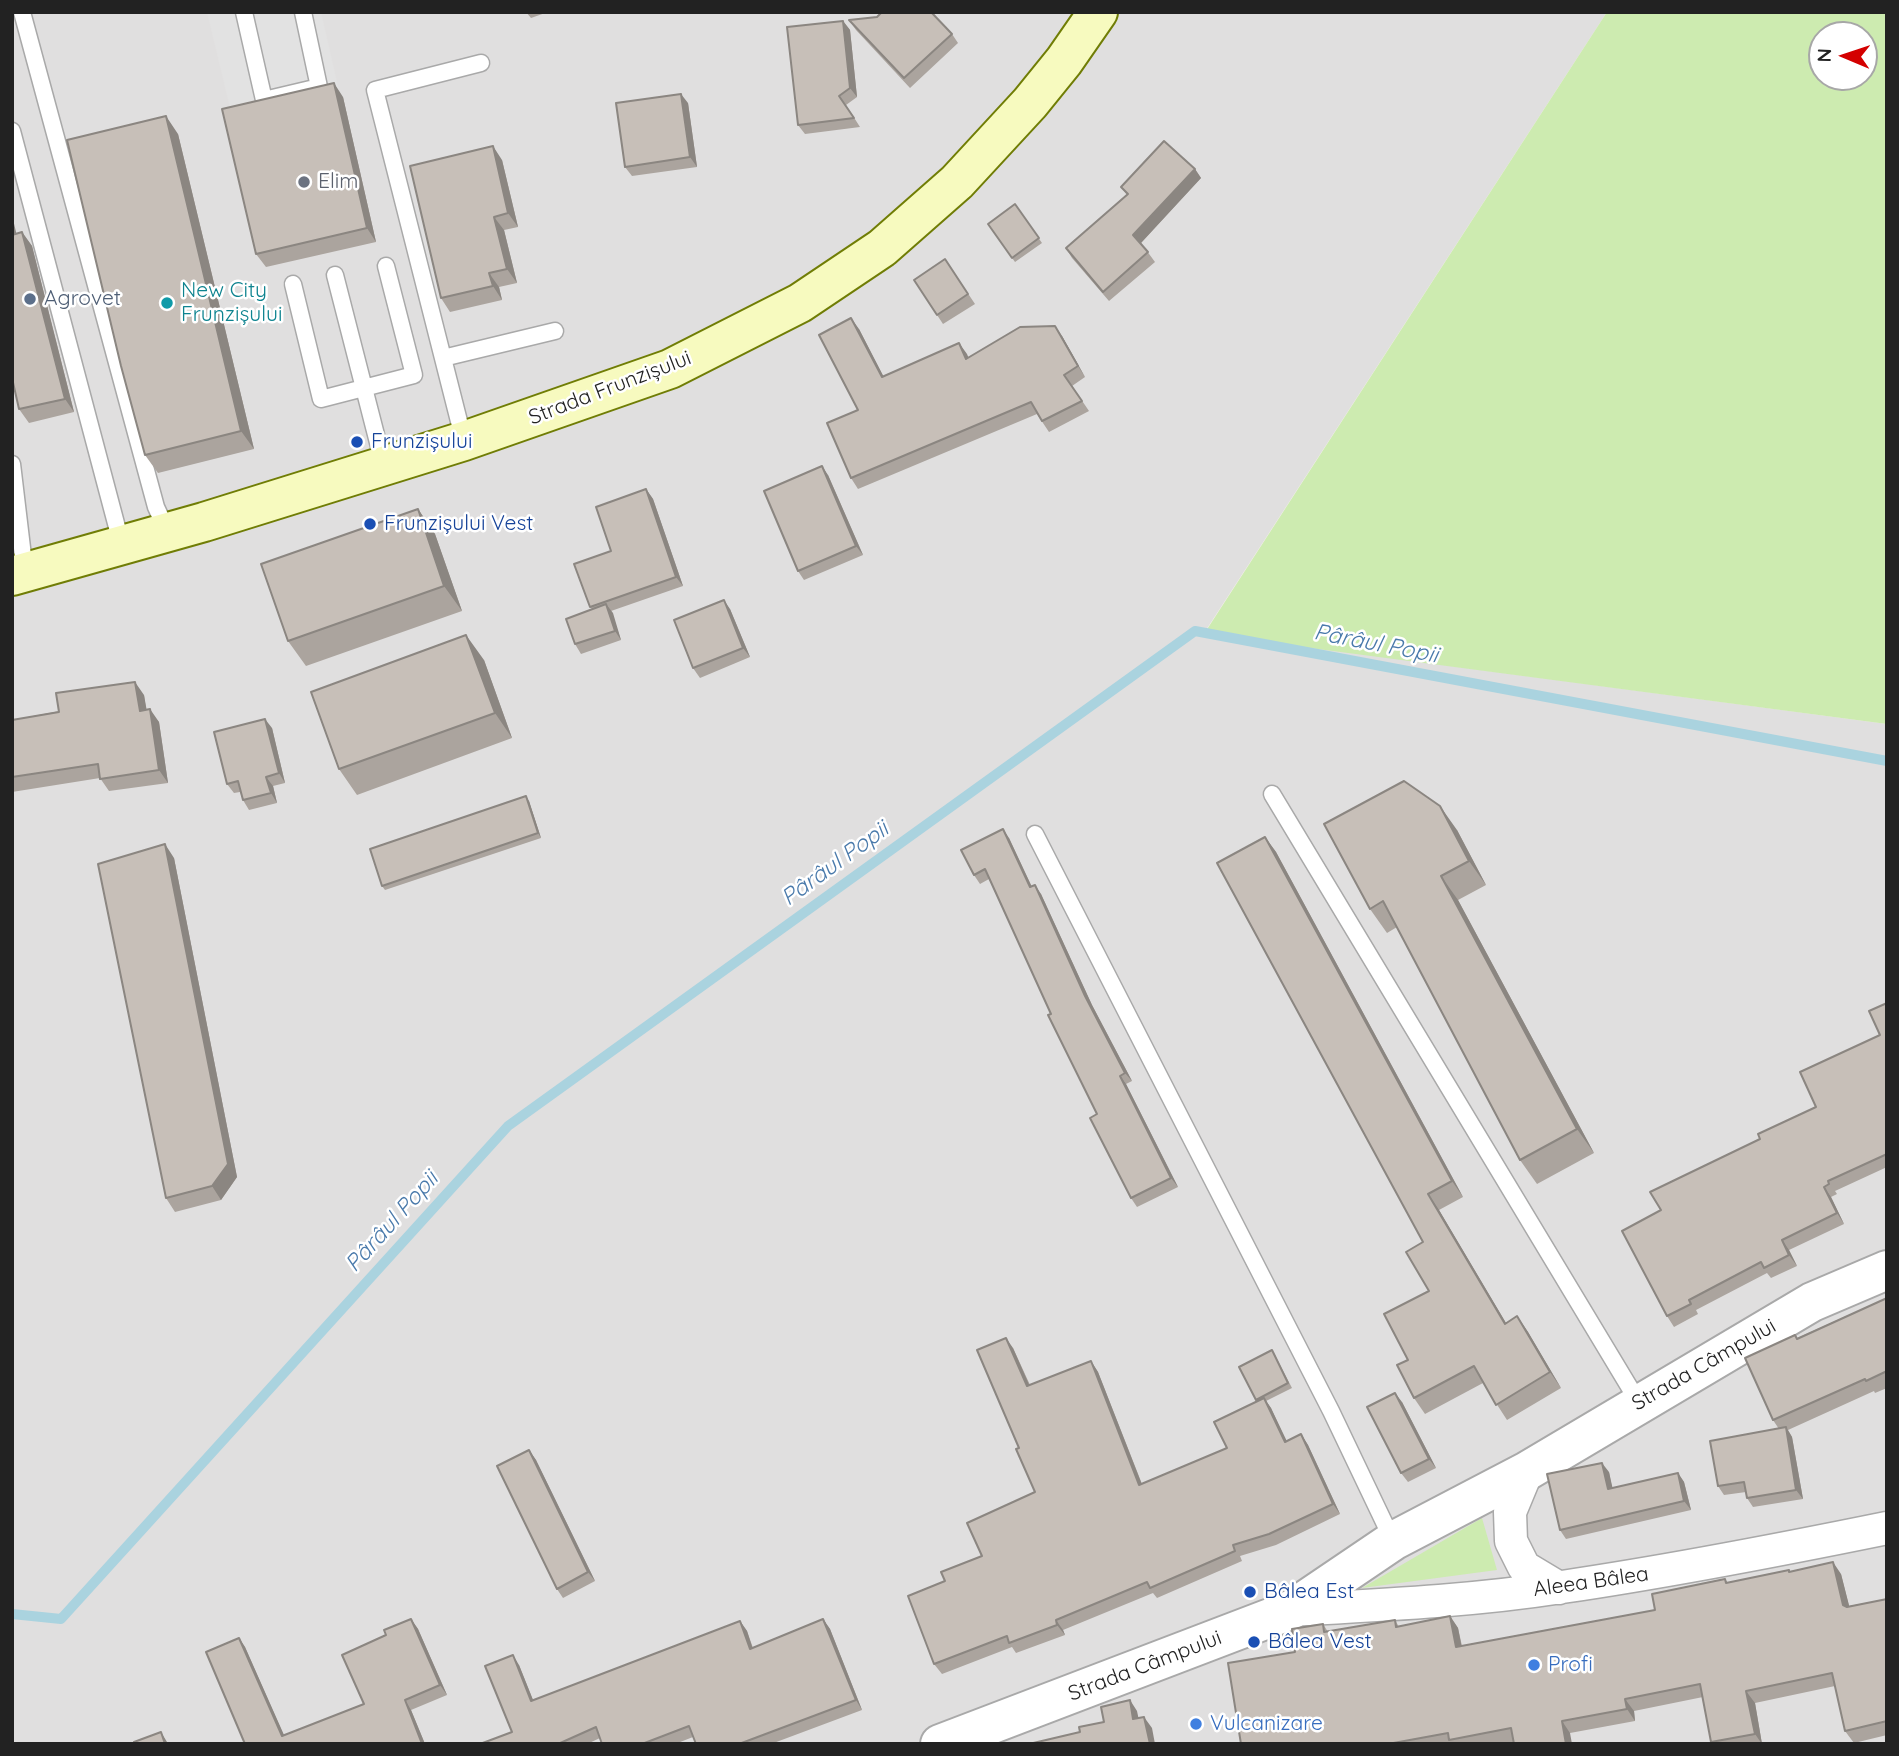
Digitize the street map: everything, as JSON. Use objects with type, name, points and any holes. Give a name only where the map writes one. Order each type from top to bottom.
[{"type":"main road","name":"Strada Frunzișului","points":[[19,575],[168,533],[464,441],[670,369],[800,303],[872,255],[957,182],[995,143],[1064,61],[1098,12]]},
{"type":"street","name":"Strada Câmpului","points":[[940,1744],[1291,1610],[1393,1541],[1527,1471],[1812,1302],[1887,1270]]},
{"type":"street","points":[[1527,1471],[1510,1512],[1511,1541],[1524,1567],[1559,1588]]},
{"type":"street","name":"Aleea Bâlea","points":[[1291,1610],[1410,1603],[1559,1588],[1703,1565],[1887,1528]]},
{"type":"lane","points":[[22,12],[156,507],[168,533]]},
{"type":"lane","points":[[244,12],[264,100],[319,87],[303,12]]},
{"type":"lane","points":[[464,441],[374,90],[481,63]]},
{"type":"lane","points":[[12,131],[121,546]]},
{"type":"lane","points":[[293,284],[321,399],[414,376],[386,266]]},
{"type":"lane","points":[[335,275],[384,466]]},
{"type":"lane","points":[[443,358],[555,331]]},
{"type":"lane","points":[[12,464],[19,575]]},
{"type":"lane","points":[[1272,794],[1639,1404]]},
{"type":"lane","points":[[1035,834],[1331,1411],[1393,1541]]},
{"type":"shaded area","points":[[12,12],[1607,12],[1204,633],[1887,724],[1887,1744],[12,1744]]},
{"type":"shaded area","points":[[207,12],[321,12],[339,91],[232,116]]},
{"type":"green space","points":[[1607,12],[1887,12],[1887,724],[1204,634]]},
{"type":"green space","points":[[1482,1518],[1497,1570],[1362,1588]]},
{"type":"building","points":[[882,12],[931,12],[952,34],[904,78],[849,20],[877,17]]},
{"type":"building","points":[[843,21],[850,88],[839,96],[854,118],[798,125],[787,27]]},
{"type":"building","name":"Elim","points":[[334,83],[367,228],[256,254],[222,109]]},
{"type":"building","points":[[681,94],[690,157],[625,167],[616,103]]},
{"type":"building","name":"New City Frunzișului","points":[[166,116],[241,431],[145,455],[67,140]]},
{"type":"building","points":[[1164,141],[1195,169],[1133,235],[1148,252],[1103,292],[1066,248],[1128,194],[1121,187]]},
{"type":"building","points":[[493,146],[508,213],[494,217],[507,269],[489,273],[493,286],[441,298],[410,166]]},
{"type":"building","points":[[1015,204],[1039,238],[1012,258],[988,224]]},
{"type":"building","name":"Agrovet","points":[[22,232],[65,399],[19,409],[12,378],[12,235]]},
{"type":"building","points":[[945,259],[968,294],[937,315],[914,280]]},
{"type":"building","points":[[851,318],[882,377],[959,343],[966,359],[1020,327],[1055,326],[1078,366],[1064,375],[1082,401],[1042,421],[1031,402],[851,478],[827,423],[858,410],[819,335]]},
{"type":"building","points":[[822,466],[856,546],[798,571],[764,491]]},
{"type":"building","points":[[646,489],[676,577],[590,607],[574,564],[611,551],[596,507]]},
{"type":"building","points":[[418,509],[444,586],[288,641],[261,564]]},
{"type":"building","points":[[724,600],[743,648],[693,668],[674,620]]},
{"type":"building","points":[[606,604],[615,631],[575,644],[566,619]]},
{"type":"building","points":[[466,635],[495,713],[339,769],[311,692]]},
{"type":"building","points":[[135,682],[140,711],[150,709],[159,770],[100,779],[98,764],[12,777],[12,720],[59,712],[56,693]]},
{"type":"building","points":[[265,719],[279,773],[266,777],[271,793],[243,800],[238,781],[227,784],[214,732]]},
{"type":"building","points":[[1404,781],[1440,806],[1469,861],[1441,876],[1577,1129],[1520,1160],[1383,901],[1370,909],[1324,824]]},
{"type":"building","points":[[526,796],[538,833],[382,886],[370,849]]},
{"type":"building","points":[[1003,829],[1030,887],[1035,885],[1085,996],[1125,1073],[1120,1076],[1171,1178],[1131,1198],[1090,1118],[1097,1114],[1048,1015],[1051,1014],[985,869],[974,875],[961,850]]},
{"type":"building","points":[[1265,837],[1452,1181],[1428,1194],[1505,1324],[1517,1316],[1550,1372],[1496,1405],[1474,1366],[1414,1398],[1397,1365],[1408,1360],[1384,1314],[1429,1291],[1406,1252],[1423,1242],[1217,863]]},
{"type":"building","points":[[165,844],[228,1164],[212,1186],[166,1198],[98,864]]},
{"type":"building","points":[[1887,1003],[1887,1154],[1828,1181],[1829,1184],[1824,1187],[1837,1213],[1782,1240],[1789,1255],[1764,1268],[1761,1262],[1689,1300],[1691,1304],[1667,1316],[1622,1231],[1661,1210],[1650,1192],[1760,1139],[1758,1134],[1816,1107],[1800,1072],[1880,1035],[1869,1011]]},
{"type":"building","points":[[1887,1298],[1887,1371],[1773,1420],[1745,1358],[1795,1335],[1797,1339]]},
{"type":"building","points":[[1006,1338],[1027,1386],[1091,1361],[1139,1485],[1227,1448],[1214,1422],[1264,1398],[1285,1442],[1301,1434],[1333,1504],[1269,1534],[1233,1545],[1235,1551],[1150,1588],[1147,1582],[1056,1620],[1057,1625],[1009,1643],[1007,1636],[934,1664],[908,1596],[945,1581],[941,1572],[982,1556],[967,1523],[1035,1492],[977,1350]]},
{"type":"building","points":[[1272,1350],[1288,1383],[1256,1400],[1239,1367]]},
{"type":"building","points":[[1395,1393],[1429,1459],[1401,1473],[1367,1407]]},
{"type":"building","points":[[1786,1427],[1796,1490],[1747,1498],[1744,1482],[1718,1486],[1710,1441]]},
{"type":"building","points":[[529,1450],[588,1572],[557,1589],[497,1466]]},
{"type":"building","points":[[1602,1463],[1608,1489],[1678,1473],[1684,1501],[1560,1530],[1547,1474]]},
{"type":"building","points":[[1833,1562],[1843,1605],[1847,1607],[1887,1599],[1887,1721],[1845,1731],[1832,1673],[1746,1691],[1755,1734],[1711,1742],[1700,1684],[1625,1699],[1627,1709],[1562,1721],[1566,1744],[1514,1744],[1511,1728],[1449,1740],[1448,1733],[1388,1744],[1241,1744],[1228,1663],[1295,1652],[1292,1629],[1323,1624],[1324,1632],[1395,1620],[1396,1627],[1450,1616],[1456,1647],[1655,1610],[1652,1594],[1725,1579],[1726,1583],[1789,1572]]},
{"type":"building","points":[[411,1619],[440,1685],[405,1700],[422,1744],[245,1744],[206,1652],[239,1638],[282,1736],[364,1704],[342,1655],[386,1635],[384,1630]]},
{"type":"building","points":[[823,1619],[856,1700],[739,1744],[696,1744],[689,1726],[642,1744],[602,1744],[596,1727],[558,1744],[480,1744],[512,1732],[485,1666],[513,1655],[531,1701],[740,1621],[750,1649]]},
{"type":"building","points":[[1130,1700],[1133,1719],[1144,1717],[1150,1744],[1029,1744],[1080,1732],[1079,1727],[1104,1722],[1101,1707]]},
{"type":"building","points":[[161,1732],[165,1744],[134,1742]]},
{"type":"waterway","name":"Pârâul Popii","points":[[12,1614],[61,1619],[508,1126],[1195,631],[1887,761]]},
{"type":"place","name":"Elim","points":[[304,182]]},
{"type":"place","name":"Agrovet","points":[[30,299]]},
{"type":"place","name":"New City Frunzișului","points":[[167,303]]},
{"type":"place","name":"Frunzișului","points":[[357,442]]},
{"type":"place","name":"Frunzișului Vest","points":[[370,524]]},
{"type":"place","name":"Bâlea Est","points":[[1250,1592]]},
{"type":"place","name":"Bâlea Vest","points":[[1254,1642]]},
{"type":"place","name":"Profi","points":[[1534,1665]]},
{"type":"place","name":"Vulcanizare","points":[[1196,1724]]}]
